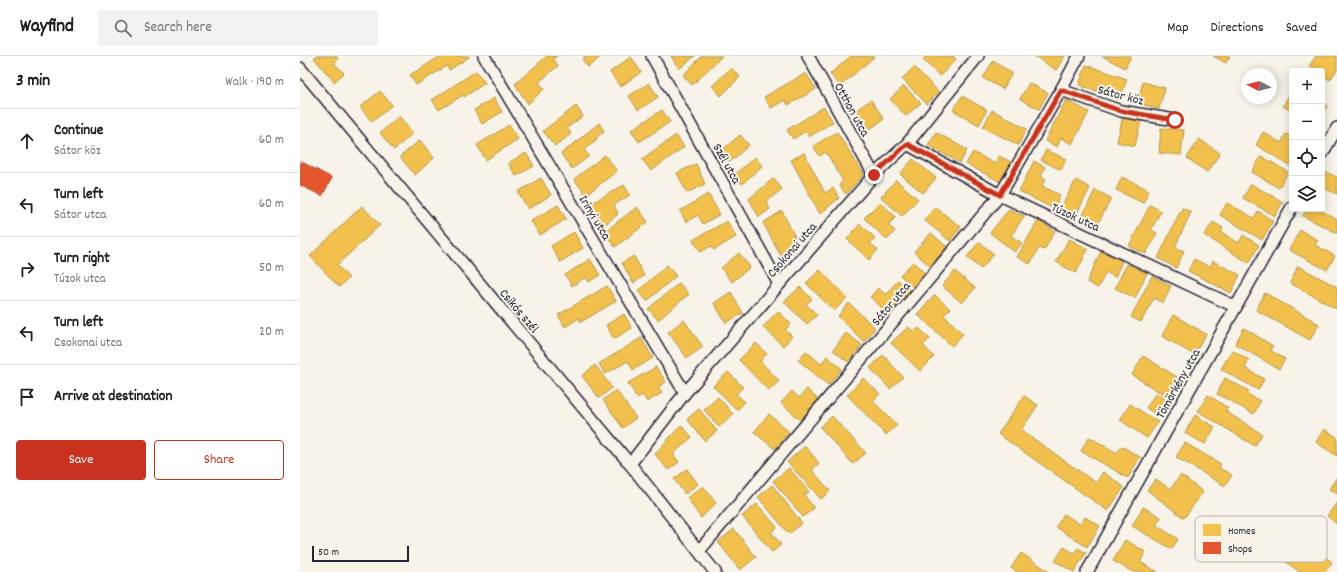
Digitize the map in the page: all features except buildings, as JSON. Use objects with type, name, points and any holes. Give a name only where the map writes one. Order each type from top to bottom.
[{"type":"street","name":"Irinyi utca","points":[[484,56],[685,393]]},
{"type":"street","name":"Szél utca","points":[[652,56],[779,284]]},
{"type":"street","name":"Otthon utca","points":[[808,56],[874,175]]},
{"type":"street","name":"Csokonai utca","points":[[630,464],[685,393],[874,175],[907,144],[978,56]]},
{"type":"street","name":"Sátor utca","points":[[699,551],[1000,195],[1079,56]]},
{"type":"street","name":"Csikós szél","points":[[300,68],[630,464],[715,572]]},
{"type":"street","name":"Sátor köz","points":[[1061,90],[1121,111],[1175,120]]},
{"type":"street","points":[[1325,149],[1337,128]]},
{"type":"street","name":"Túzok utca","points":[[907,144],[1000,195],[1236,307]]},
{"type":"street","name":"Tömörkény utca","points":[[1087,572],[1290,212]]},
{"type":"route","points":[[874,175],[907,144],[1000,195],[1061,90],[1121,111],[1175,120]]}]
